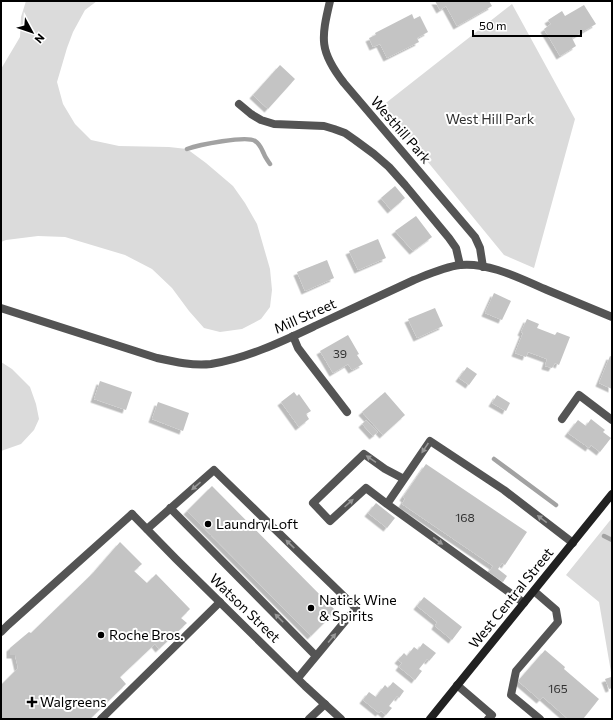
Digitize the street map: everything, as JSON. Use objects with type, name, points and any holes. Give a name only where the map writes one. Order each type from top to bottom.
[{"type":"main road","name":"West Central Street","points":[[430,719],[612,494]]},
{"type":"street","name":"Westhill Park","points":[[330,1],[323,31],[324,46],[327,58],[333,70],[475,237],[480,248],[483,267]]},
{"type":"street","points":[[239,104],[261,120],[274,124],[324,126],[345,133],[355,140],[389,167],[405,185],[456,248],[460,265]]},
{"type":"street","name":"Mill Street","points":[[1,308],[157,358],[176,363],[193,364],[210,364],[241,357],[258,351],[414,280],[433,272],[460,265],[483,267],[514,276],[612,318]]},
{"type":"street","points":[[293,336],[298,348],[346,412]]},
{"type":"street","points":[[562,418],[579,395],[612,420]]},
{"type":"street","points":[[387,504],[430,442],[504,490],[573,543]]},
{"type":"street","points":[[404,479],[385,469],[364,454],[312,503],[330,520],[366,488],[524,603]]},
{"type":"street","points":[[147,529],[214,470],[356,608],[298,678]]},
{"type":"street","points":[[170,508],[316,656]]},
{"type":"street","name":"Watson Street","points":[[1,632],[132,514],[220,602],[341,719]]},
{"type":"street","points":[[534,591],[556,610],[558,622],[516,671],[511,694],[540,719]]},
{"type":"street","points":[[101,719],[220,602]]},
{"type":"street","points":[[457,685],[492,718]]},
{"type":"street","points":[[309,719],[325,704]]},
{"type":"green space","points":[[26,1],[97,1],[85,10],[73,32],[67,48],[57,82],[63,104],[75,124],[91,140],[119,146],[169,147],[187,149],[233,186],[257,224],[270,269],[272,290],[270,307],[261,319],[242,329],[220,332],[204,328],[172,288],[152,269],[125,255],[65,237],[38,236],[1,242],[1,69],[20,37],[21,17]]},
{"type":"green space","name":"West Hill Park","points":[[512,4],[575,119],[534,268],[504,255],[382,106]]},
{"type":"green space","points":[[1,362],[12,369],[30,387],[39,419],[34,430],[21,444],[1,451]]},
{"type":"green space","points":[[612,518],[612,678],[599,602],[566,575]]},
{"type":"building","points":[[435,1],[489,1],[492,6],[457,26],[446,6],[440,10]]},
{"type":"building","points":[[584,5],[596,24],[572,38],[576,46],[560,56],[544,29],[551,24],[548,20],[562,11],[565,16]]},
{"type":"building","points":[[412,14],[414,19],[420,16],[428,32],[417,38],[419,42],[387,58],[380,44],[373,47],[369,38],[376,35],[375,33]]},
{"type":"building","points":[[280,65],[295,79],[268,109],[253,95]]},
{"type":"building","points":[[395,186],[405,198],[391,210],[381,198]]},
{"type":"building","points":[[416,216],[432,237],[413,251],[395,231]]},
{"type":"building","points":[[378,239],[386,258],[358,270],[349,251]]},
{"type":"building","points":[[327,260],[334,278],[305,291],[297,272]]},
{"type":"building","points":[[494,293],[511,301],[502,320],[485,313]]},
{"type":"building","points":[[435,308],[443,326],[417,338],[408,319]]},
{"type":"building","points":[[527,319],[539,324],[537,328],[555,335],[557,332],[570,337],[559,365],[555,363],[552,368],[545,366],[547,359],[528,352],[526,357],[515,353],[523,333],[521,332]]},
{"type":"building","points":[[348,335],[363,364],[352,370],[348,364],[333,373],[320,351]]},
{"type":"building","points":[[610,356],[612,357],[612,389],[599,383]]},
{"type":"building","points":[[467,367],[477,374],[469,385],[459,378]]},
{"type":"building","points":[[100,381],[132,392],[126,410],[94,399]]},
{"type":"building","points":[[294,392],[297,396],[299,394],[311,411],[306,414],[309,419],[299,427],[281,402]]},
{"type":"building","points":[[385,392],[405,415],[383,435],[362,412]]},
{"type":"building","points":[[497,395],[510,403],[506,411],[492,403]]},
{"type":"building","points":[[158,402],[189,413],[183,431],[152,419]]},
{"type":"building","points":[[591,419],[605,430],[603,432],[611,438],[600,452],[591,445],[589,448],[568,433],[578,420],[586,426]]},
{"type":"building","points":[[366,420],[378,432],[373,436],[362,424]]},
{"type":"building","points":[[426,464],[527,532],[505,565],[502,563],[498,569],[507,576],[503,582],[489,572],[493,566],[402,504],[405,499],[403,497]]},
{"type":"building","points":[[212,486],[336,611],[311,636],[187,511]]},
{"type":"building","points":[[376,503],[395,518],[387,528],[368,513]]},
{"type":"building","points":[[120,542],[142,564],[134,571],[147,583],[156,574],[190,609],[181,618],[187,623],[159,649],[155,644],[120,677],[126,684],[90,719],[1,719],[1,685],[18,668],[15,655],[10,655],[10,648],[29,632],[31,633],[93,573]]},
{"type":"building","points":[[424,597],[462,627],[452,640],[435,626],[437,622],[417,606]]},
{"type":"building","points":[[423,643],[436,653],[429,661],[427,659],[419,669],[422,671],[415,680],[399,667],[402,663],[398,660],[404,653],[407,656],[414,647],[418,650]]},
{"type":"building","points":[[545,650],[565,667],[564,669],[599,699],[583,719],[568,719],[543,697],[540,700],[518,681]]},
{"type":"building","points":[[611,677],[612,688],[609,689],[605,679]]},
{"type":"building","points":[[393,682],[404,691],[399,698],[397,696],[389,706],[392,708],[386,715],[381,711],[379,713],[363,700],[369,692],[376,697],[385,685],[388,688]]},
{"type":"waterway","points":[[187,149],[222,141],[250,139],[259,145],[270,164]]},
{"type":"waterway","points":[[494,459],[556,505]]},
{"type":"waterway","points":[[604,536],[612,540]]},
{"type":"place","name":"Laundry Loft","points":[[208,524]]},
{"type":"place","name":"Natick Wine & Spirits","points":[[311,608]]},
{"type":"place","name":"Roche Bros.","points":[[101,635]]},
{"type":"place","name":"Walgreens","points":[[32,702]]}]
